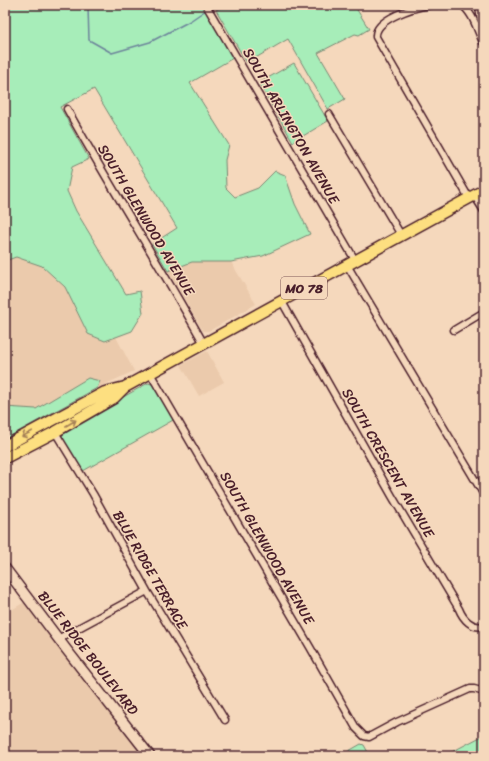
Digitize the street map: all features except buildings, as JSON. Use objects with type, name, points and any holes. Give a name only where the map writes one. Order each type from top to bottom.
[{"type":"main road","name":"MO 78","points":[[6,445],[105,392],[125,387],[281,300],[484,190]]},
{"type":"main road","name":"MO 78","points":[[9,456],[55,432],[114,398],[125,387]]},
{"type":"main road","name":"BLUE RIDGE BOULEVARD","points":[[5,568],[58,639],[150,756]]},
{"type":"street","name":"SOUTH ARLINGTON AVENUE","points":[[206,5],[484,495]]},
{"type":"street","points":[[429,5],[406,10],[394,16],[377,28],[376,37],[471,196],[484,211]]},
{"type":"street","points":[[462,5],[471,17],[483,44]]},
{"type":"street","points":[[479,5],[483,44]]},
{"type":"street","name":"SOUTH GLENWOOD AVENUE","points":[[67,109],[178,297],[204,344]]},
{"type":"street","points":[[329,114],[401,235]]},
{"type":"street","name":"SOUTH CRESCENT AVENUE","points":[[281,300],[462,616],[473,625],[480,627],[484,626]]},
{"type":"street","points":[[454,330],[484,312]]},
{"type":"street","name":"SOUTH GLENWOOD AVENUE","points":[[150,373],[356,728],[362,734],[369,737],[470,689],[481,690]]},
{"type":"street","name":"BLUE RIDGE TERRACE","points":[[55,432],[93,494],[147,591],[225,720]]},
{"type":"street","points":[[58,639],[147,591]]},
{"type":"shaded area","points":[[16,257],[42,266],[65,287],[88,334],[105,341],[116,337],[134,371],[97,388],[100,381],[88,378],[36,409],[5,407],[5,261]]},
{"type":"shaded area","points":[[192,262],[231,262],[256,304],[209,331],[203,331],[168,271]]},
{"type":"shaded area","points":[[207,351],[224,382],[199,396],[181,365]]},
{"type":"shaded area","points":[[26,601],[144,756],[5,756],[5,614]]},
{"type":"green space","points":[[5,5],[100,5],[102,8],[107,5],[202,5],[233,58],[190,83],[229,145],[225,160],[226,188],[235,197],[258,188],[275,171],[285,175],[295,204],[310,234],[263,256],[231,262],[192,262],[168,271],[152,244],[177,228],[94,89],[60,107],[89,159],[72,167],[67,191],[76,211],[126,294],[140,291],[143,313],[132,331],[105,341],[88,334],[65,287],[42,266],[16,257],[5,261]]},
{"type":"green space","points":[[226,5],[354,5],[369,29],[359,35],[355,34],[318,53],[345,99],[328,109],[288,39],[247,63],[216,10]]},
{"type":"green space","points":[[294,63],[328,121],[293,142],[259,83]]},
{"type":"green space","points":[[88,378],[100,381],[97,388],[5,439],[5,407],[36,409]]},
{"type":"green space","points":[[148,383],[155,387],[175,419],[83,471],[62,439],[62,435],[65,430]]},
{"type":"green space","points":[[484,735],[484,756],[444,756]]},
{"type":"green space","points":[[361,744],[364,745],[370,756],[340,756]]},
{"type":"waterway","points":[[86,5],[88,7],[89,40],[112,53],[150,42],[190,21],[206,10]]},
{"type":"waterway","points":[[209,8],[214,5]]}]
